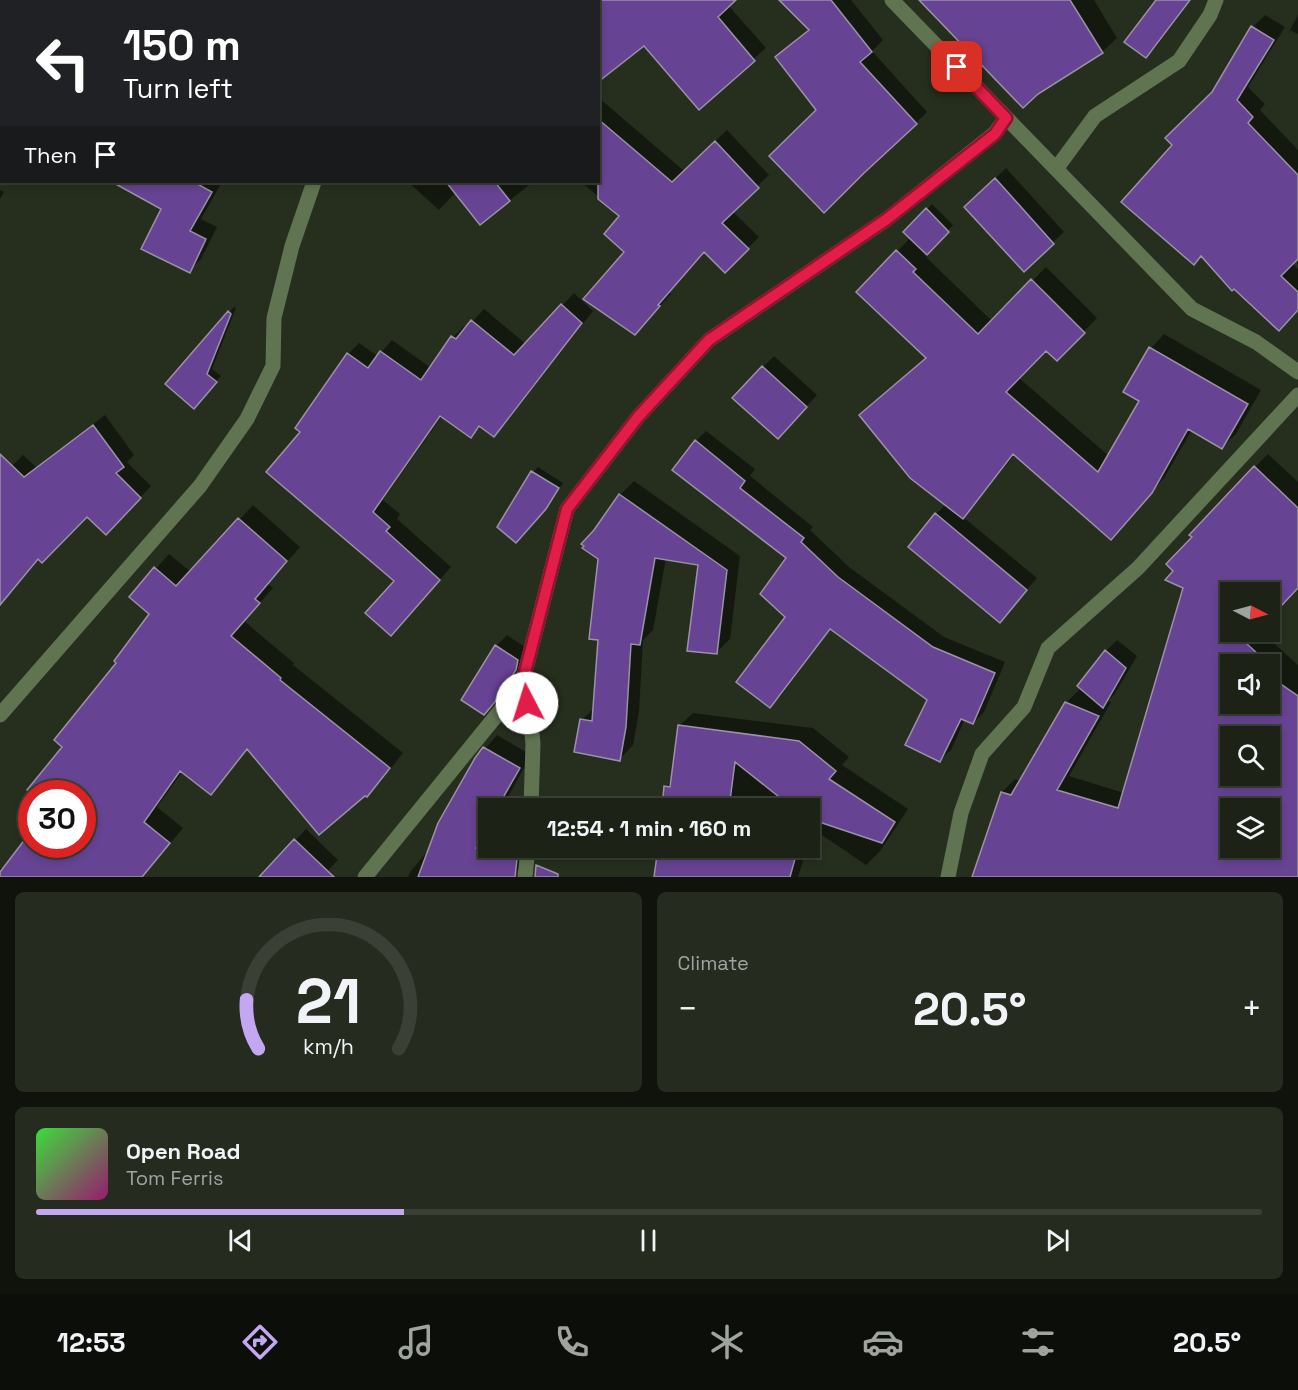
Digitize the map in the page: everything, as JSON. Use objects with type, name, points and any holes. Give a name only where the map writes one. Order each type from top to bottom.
[{"type":"street","points":[[892,0],[1192,309],[1256,342],[1298,372]]},
{"type":"street","points":[[1056,169],[1095,116],[1179,61],[1210,15],[1216,0]]},
{"type":"street","points":[[364,877],[522,684],[567,509],[638,417],[709,340],[887,219],[995,134],[1006,118]]},
{"type":"street","points":[[0,715],[200,486],[247,419],[273,366],[274,318],[292,246],[314,183]]},
{"type":"street","points":[[948,877],[961,813],[982,754],[1024,707],[1048,648],[1138,568],[1298,395]]},
{"type":"street","points":[[522,684],[531,723],[533,744],[531,798]]},
{"type":"street","points":[[525,877],[527,858]]},
{"type":"building","points":[[600,0],[736,0],[718,17],[755,61],[699,110],[644,46],[600,80]]},
{"type":"building","points":[[779,0],[831,0],[872,52],[860,62],[917,124],[824,213],[769,156],[816,110],[775,57],[809,30]]},
{"type":"building","points":[[919,0],[1070,0],[1103,53],[1038,94],[1023,108]]},
{"type":"building","points":[[1156,0],[1190,0],[1146,58],[1124,42]]},
{"type":"building","points":[[1251,26],[1274,40],[1237,100],[1253,117],[1248,123],[1298,175],[1298,259],[1281,276],[1298,292],[1298,310],[1279,331],[1234,289],[1232,291],[1201,256],[1194,265],[1121,202],[1172,145],[1165,138],[1212,92]]},
{"type":"building","points":[[600,121],[672,182],[715,141],[759,188],[722,223],[749,249],[725,273],[704,252],[635,335],[583,299],[624,252],[604,234],[619,216],[598,199]]},
{"type":"building","points":[[995,178],[1054,244],[1024,272],[964,207]]},
{"type":"building","points":[[114,183],[196,183],[212,192],[190,231],[206,239],[190,273],[141,249],[161,209]]},
{"type":"building","points":[[447,183],[496,183],[510,201],[480,225]]},
{"type":"building","points":[[926,208],[949,232],[927,255],[903,232]]},
{"type":"building","points":[[896,250],[916,269],[913,272],[978,334],[1031,279],[1085,333],[1057,361],[1046,351],[1006,392],[1098,472],[1139,401],[1123,392],[1149,347],[1248,404],[1222,449],[1188,429],[1152,493],[1111,540],[1013,454],[963,519],[910,478],[859,415],[926,358],[856,292]]},
{"type":"building","points":[[561,304],[582,323],[494,437],[479,426],[471,438],[440,416],[373,512],[390,527],[386,531],[440,580],[391,636],[365,613],[394,581],[266,472],[300,432],[295,428],[347,353],[368,368],[380,351],[421,380],[451,336],[456,339],[471,320],[514,355]]},
{"type":"building","points":[[228,311],[231,314],[207,374],[217,382],[194,409],[165,384]]},
{"type":"building","points":[[762,366],[807,407],[778,439],[732,398]]},
{"type":"building","points":[[93,425],[124,467],[116,473],[141,498],[106,535],[87,517],[42,563],[38,559],[0,605],[0,454],[24,477]]},
{"type":"building","points":[[695,440],[745,481],[740,488],[804,538],[801,542],[838,577],[933,647],[995,673],[973,724],[961,719],[940,762],[905,745],[927,700],[830,629],[770,708],[736,682],[785,617],[760,594],[786,558],[672,470]]},
{"type":"building","points":[[1254,466],[1298,508],[1298,588],[1280,607],[1280,582],[1220,582],[1220,642],[1247,642],[1258,654],[1220,654],[1220,714],[1280,714],[1280,684],[1298,696],[1298,877],[972,877],[1001,792],[1011,795],[1065,702],[1099,716],[1057,790],[1118,808],[1183,588],[1165,580],[1173,571],[1166,564],[1192,537],[1189,535]]},
{"type":"building","points":[[531,471],[559,488],[546,509],[516,543],[497,527]]},
{"type":"building","points":[[619,494],[727,570],[717,654],[687,651],[698,565],[655,558],[640,645],[631,644],[626,727],[620,761],[574,752],[580,719],[592,721],[598,640],[589,639],[598,559],[582,548],[584,546],[581,544],[594,530]]},
{"type":"building","points":[[935,513],[1027,590],[1000,623],[908,547]]},
{"type":"building","points":[[238,518],[287,561],[255,599],[260,603],[231,636],[281,678],[280,680],[390,768],[367,797],[365,796],[319,835],[247,749],[211,795],[180,771],[144,822],[170,843],[142,877],[0,877],[0,872],[18,848],[18,858],[96,858],[96,780],[35,780],[62,747],[54,740],[116,663],[114,661],[149,614],[129,597],[154,567],[176,586]]},
{"type":"building","points":[[495,645],[518,660],[516,670],[484,715],[461,700]]},
{"type":"building","points":[[1105,650],[1126,668],[1103,708],[1077,686]]},
{"type":"building","points":[[678,725],[799,741],[836,771],[829,779],[895,822],[882,843],[820,822],[820,798],[780,798],[735,762],[730,798],[663,798],[664,786],[670,787]]},
{"type":"building","points":[[483,747],[520,768],[503,798],[478,798],[478,844],[476,848],[478,848],[478,858],[517,859],[515,877],[418,877],[438,823]]},
{"type":"building","points":[[294,839],[334,877],[259,877]]},
{"type":"building","points":[[657,858],[795,858],[790,877],[654,877]]},
{"type":"building","points":[[536,865],[558,874],[558,877],[535,877]]},
{"type":"route","points":[[527,703],[522,684],[567,509],[638,417],[709,340],[887,219],[995,134],[1006,118],[957,67]]}]
